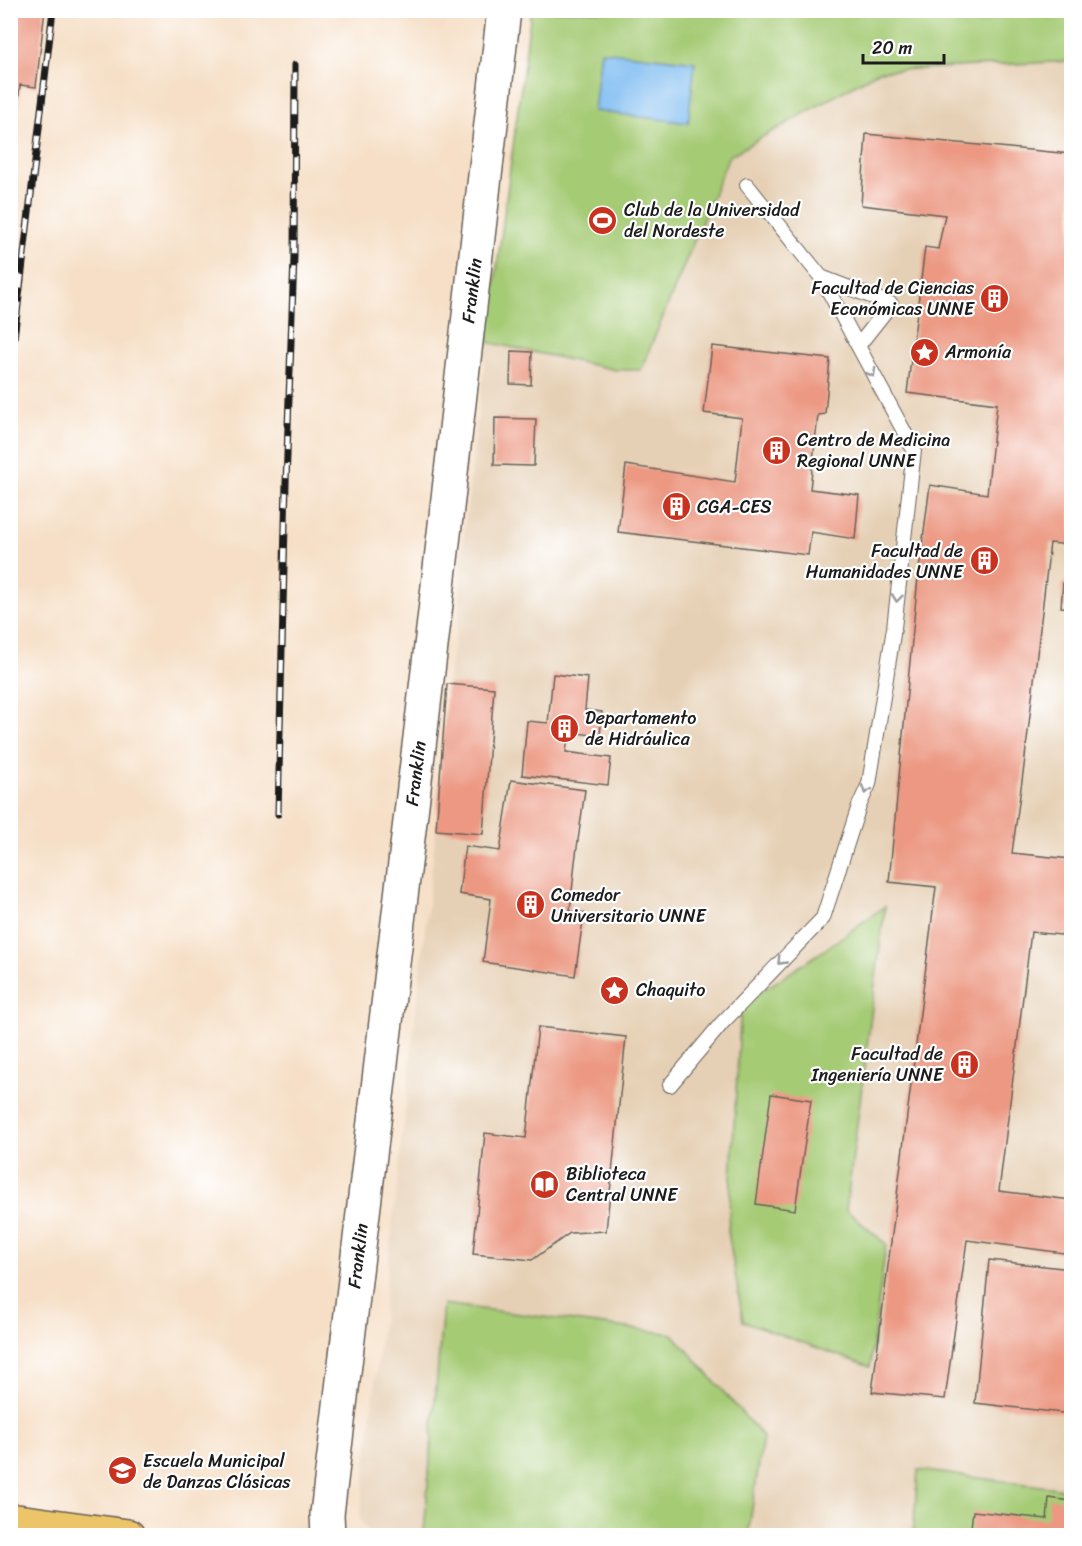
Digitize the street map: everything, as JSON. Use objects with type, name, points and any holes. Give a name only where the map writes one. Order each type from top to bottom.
[{"type":"main road","points":[[10,1520],[128,1536]]},
{"type":"street","name":"Franklin","points":[[328,1536],[328,1502],[434,621],[504,10]]},
{"type":"lane","points":[[670,1085],[722,1023],[823,918],[859,806],[869,784],[894,628],[914,450],[820,278],[747,185]]},
{"type":"lane","points":[[820,278],[891,304],[858,346]]},
{"type":"shaded area","points":[[1071,61],[1071,1535],[371,1536],[360,1520],[436,830],[447,684],[459,615],[461,557],[487,342],[616,370],[641,370],[729,156],[879,71]]},
{"type":"green space","name":"Club de la Universidad del Nordeste","points":[[531,11],[1071,11],[1071,61],[879,71],[729,156],[641,370],[616,370],[487,342]]},
{"type":"green space","points":[[885,906],[846,1210],[886,1244],[870,1367],[743,1321],[728,1231],[741,1005],[820,953]]},
{"type":"green space","points":[[443,1304],[673,1334],[763,1437],[748,1535],[450,1536],[424,1532]]},
{"type":"green space","points":[[918,1470],[1071,1490],[1071,1535],[913,1536]]},
{"type":"water","points":[[601,51],[695,62],[688,123],[594,111]]},
{"type":"building","points":[[10,10],[45,10],[36,87],[20,85],[15,130],[10,129]]},
{"type":"building","points":[[866,134],[1071,154],[1071,545],[1050,543],[1012,853],[1071,859],[1071,936],[1031,932],[999,1191],[1071,1200],[1071,1254],[967,1240],[945,1399],[872,1392],[936,887],[889,882],[918,577],[930,485],[987,494],[997,404],[907,393],[925,247],[938,249],[945,215],[861,205]]},
{"type":"building","points":[[712,346],[830,359],[825,414],[818,415],[810,489],[859,495],[855,539],[811,532],[808,555],[618,532],[626,465],[735,482],[742,418],[704,413]]},
{"type":"building","points":[[511,351],[532,352],[531,385],[510,384]]},
{"type":"building","points":[[495,418],[536,419],[534,466],[494,465]]},
{"type":"building","points":[[1063,583],[1071,583],[1071,608],[1061,607]]},
{"type":"building","name":"Departamento de Hidráulica","points":[[553,674],[588,678],[585,710],[602,712],[600,736],[569,732],[566,752],[611,758],[608,785],[522,775],[527,721],[548,723]]},
{"type":"building","points":[[447,684],[494,688],[483,834],[436,830]]},
{"type":"building","name":"Comedor Universitario UNNE","points":[[511,780],[585,790],[570,911],[584,913],[575,976],[483,962],[491,899],[459,894],[465,846],[500,851]]},
{"type":"building","name":"Biblioteca Central UNNE","points":[[538,1027],[626,1037],[606,1231],[570,1233],[532,1260],[473,1254],[485,1133],[526,1138]]},
{"type":"building","points":[[771,1094],[811,1100],[795,1210],[756,1204]]},
{"type":"building","points":[[989,1260],[1071,1269],[1071,1414],[975,1403]]},
{"type":"building","points":[[1049,1498],[1071,1501],[1071,1536],[970,1536],[973,1511],[1047,1519]]},
{"type":"railway","points":[[10,372],[53,10]]},
{"type":"railway","points":[[278,814],[294,257],[295,65]]},
{"type":"place","name":"Club de la Universidad del Nordeste","points":[[603,220]]},
{"type":"place","name":"Facultad de Ciencias Económicas UNNE","points":[[995,298]]},
{"type":"place","name":"Armonía","points":[[924,352]]},
{"type":"place","name":"Centro de Medicina Regional UNNE","points":[[776,450]]},
{"type":"place","name":"CGA-CES","points":[[676,507]]},
{"type":"place","name":"Facultad de Humanidades UNNE","points":[[984,561]]},
{"type":"place","name":"Departamento de Hidráulica","points":[[564,728]]},
{"type":"place","name":"Comedor Universitario UNNE","points":[[530,905]]},
{"type":"place","name":"Chaquito","points":[[615,990]]},
{"type":"place","name":"Facultad de Ingeniería UNNE","points":[[964,1064]]},
{"type":"place","name":"Biblioteca Central UNNE","points":[[545,1184]]},
{"type":"place","name":"Escuela Municipal de Danzas Clásicas","points":[[122,1471]]}]
